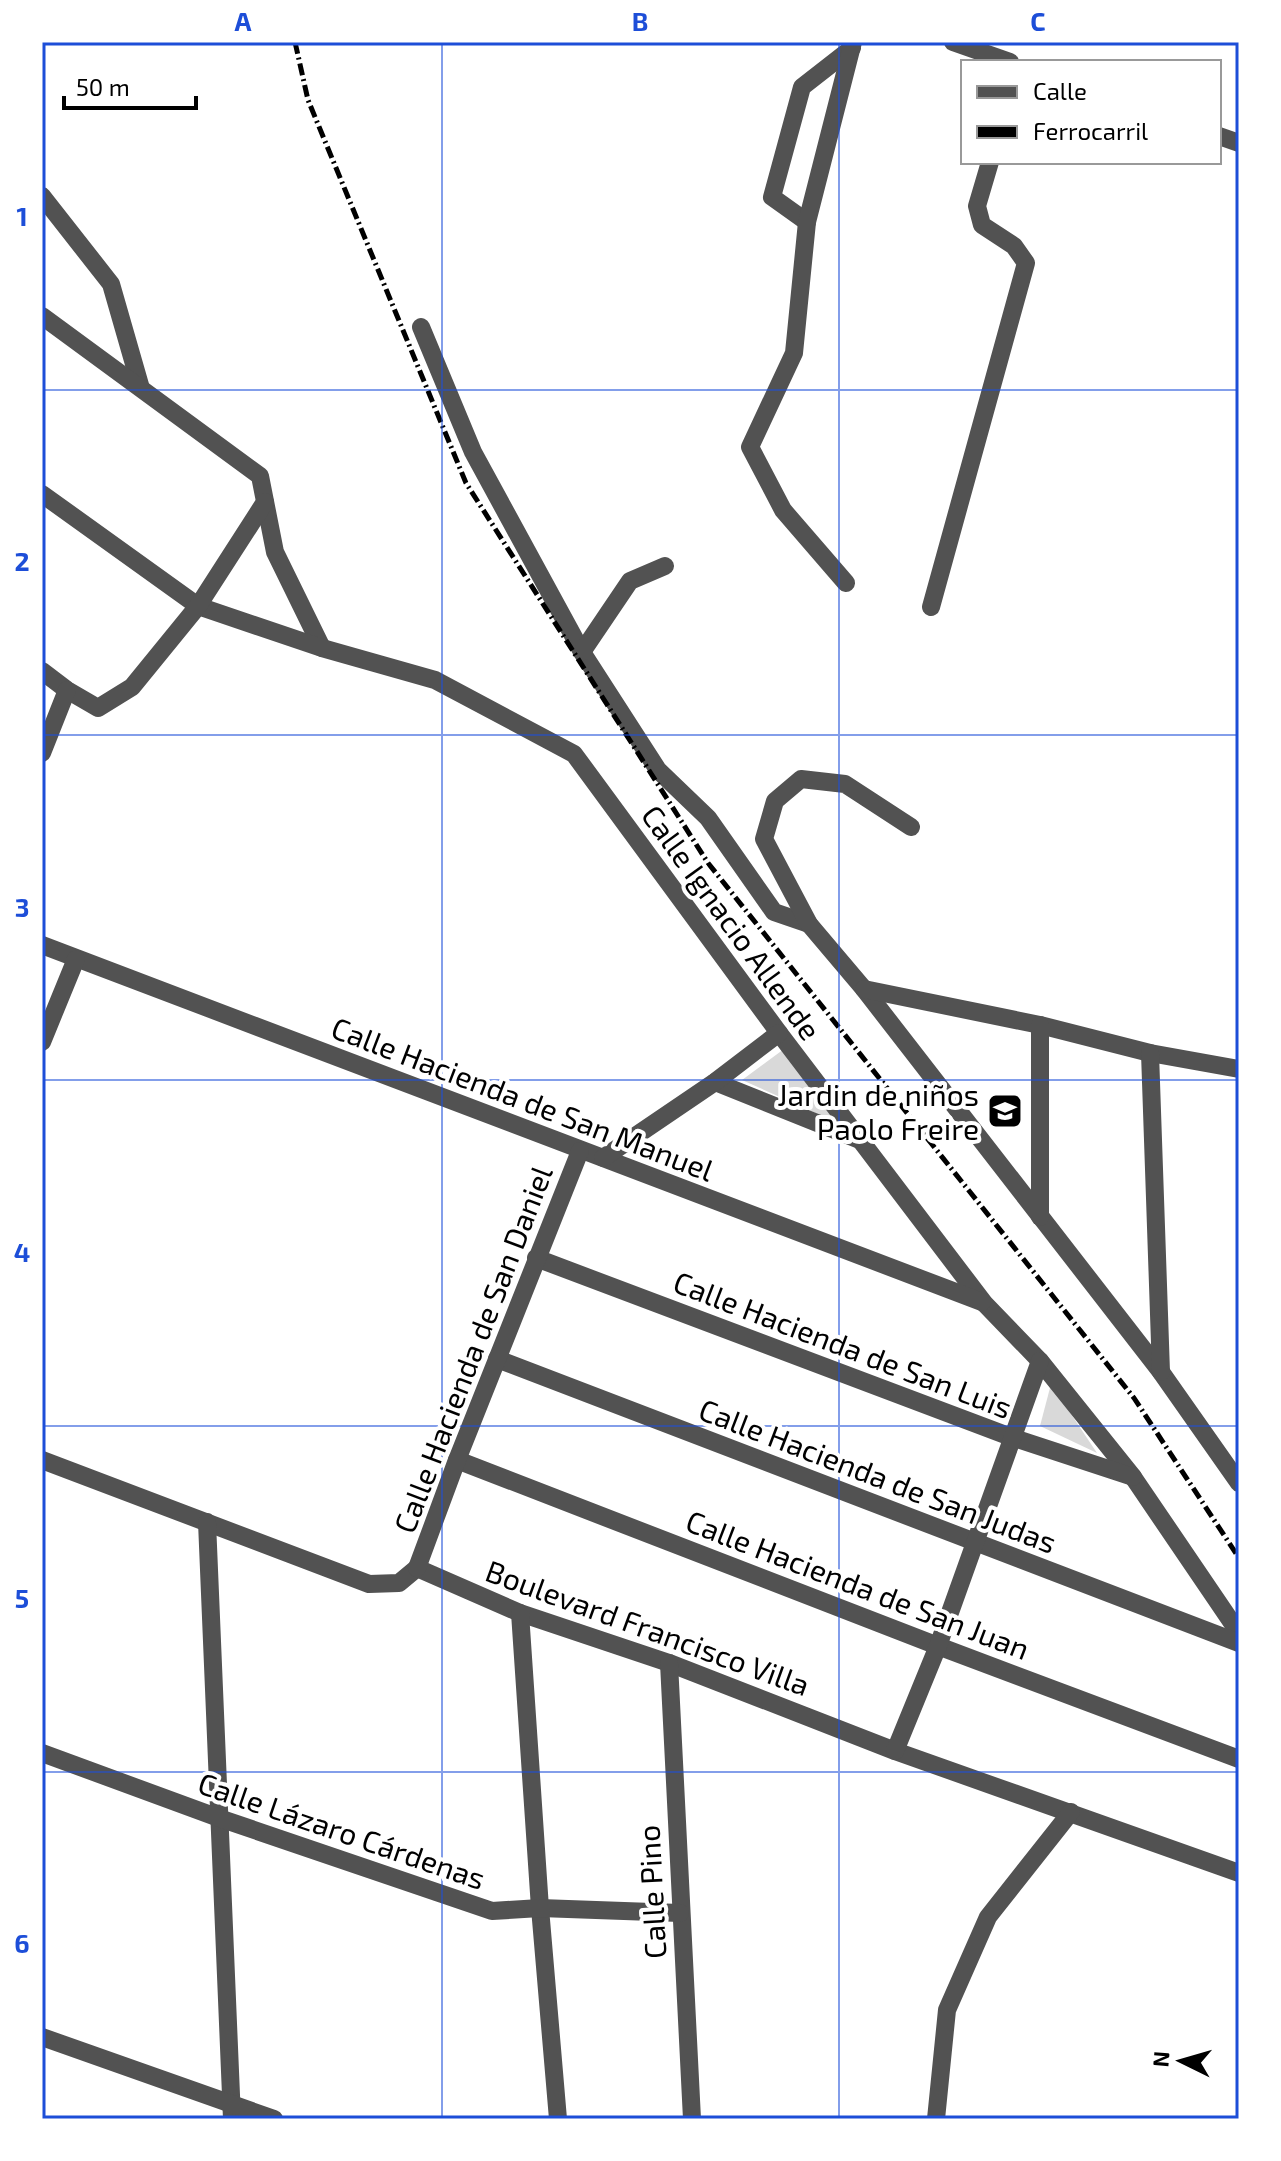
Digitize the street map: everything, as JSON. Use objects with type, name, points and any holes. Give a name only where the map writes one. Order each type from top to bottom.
[{"type":"street","points":[[953,42],[1004,60]]},
{"type":"street","points":[[846,583],[783,510],[750,447],[794,353],[807,222],[852,45]]},
{"type":"street","points":[[807,222],[772,197],[802,87],[852,45]]},
{"type":"street","points":[[931,607],[1026,263],[1014,246],[982,225],[977,206],[989,164]]},
{"type":"street","points":[[42,196],[111,284],[140,385]]},
{"type":"street","points":[[42,316],[260,476],[275,552],[322,648]]},
{"type":"street","points":[[421,327],[473,452],[582,652],[658,770],[708,818],[774,912],[809,924]]},
{"type":"street","name":"Calle Ignacio Allende","points":[[42,494],[198,606],[322,648],[435,680],[574,754],[779,1033],[984,1303],[1040,1361],[1133,1477],[1239,1633]]},
{"type":"street","points":[[42,671],[98,708],[132,687],[198,606],[265,502]]},
{"type":"street","points":[[582,652],[630,581],[665,566]]},
{"type":"street","points":[[42,753],[67,690]]},
{"type":"street","points":[[911,827],[845,784],[801,779],[775,801],[764,839],[809,924],[864,989],[1161,1372],[1239,1483]]},
{"type":"street","name":"Calle Hacienda de San Manuel","points":[[42,945],[984,1303]]},
{"type":"street","points":[[42,1042],[76,959]]},
{"type":"street","points":[[864,989],[1040,1025],[1150,1053],[1239,1069]]},
{"type":"street","points":[[1040,1025],[1040,1217]]},
{"type":"street","points":[[603,1158],[715,1082],[779,1033]]},
{"type":"street","points":[[1150,1053],[1161,1372]]},
{"type":"street","points":[[715,1082],[860,1141]]},
{"type":"street","name":"Calle Hacienda de San Daniel","points":[[417,1568],[580,1151]]},
{"type":"street","name":"Calle Hacienda de San Luis","points":[[536,1258],[1011,1437],[1133,1477]]},
{"type":"street","name":"Calle Hacienda de San Judas","points":[[497,1359],[1239,1643]]},
{"type":"street","points":[[895,1751],[938,1646],[1040,1361]]},
{"type":"street","points":[[42,1460],[369,1584],[399,1583],[417,1568]]},
{"type":"street","name":"Calle Hacienda de San Juan","points":[[457,1460],[1239,1759]]},
{"type":"street","points":[[207,1522],[232,2111]]},
{"type":"street","name":"Boulevard Francisco Villa","points":[[417,1568],[520,1613],[669,1663],[895,1751],[1239,1873]]},
{"type":"street","points":[[520,1613],[558,2119]]},
{"type":"street","name":"Calle Pino","points":[[669,1663],[692,2119]]},
{"type":"street","name":"Calle Lázaro Cárdenas","points":[[42,1753],[219,1818],[492,1911],[540,1908],[680,1913]]},
{"type":"street","points":[[936,2119],[947,2010],[988,1917],[1071,1812]]},
{"type":"street","points":[[42,2037],[232,2111],[274,2119]]},
{"type":"shaded area","points":[[784,1049],[838,1123],[742,1080]]},
{"type":"shaded area","points":[[1051,1384],[1097,1453],[1040,1426]]},
{"type":"railway","points":[[295,42],[308,100],[466,483],[708,863],[1134,1398],[1239,1558]]},
{"type":"place","name":"Jardin de niños Paolo Freire","points":[[1005,1111]]}]
